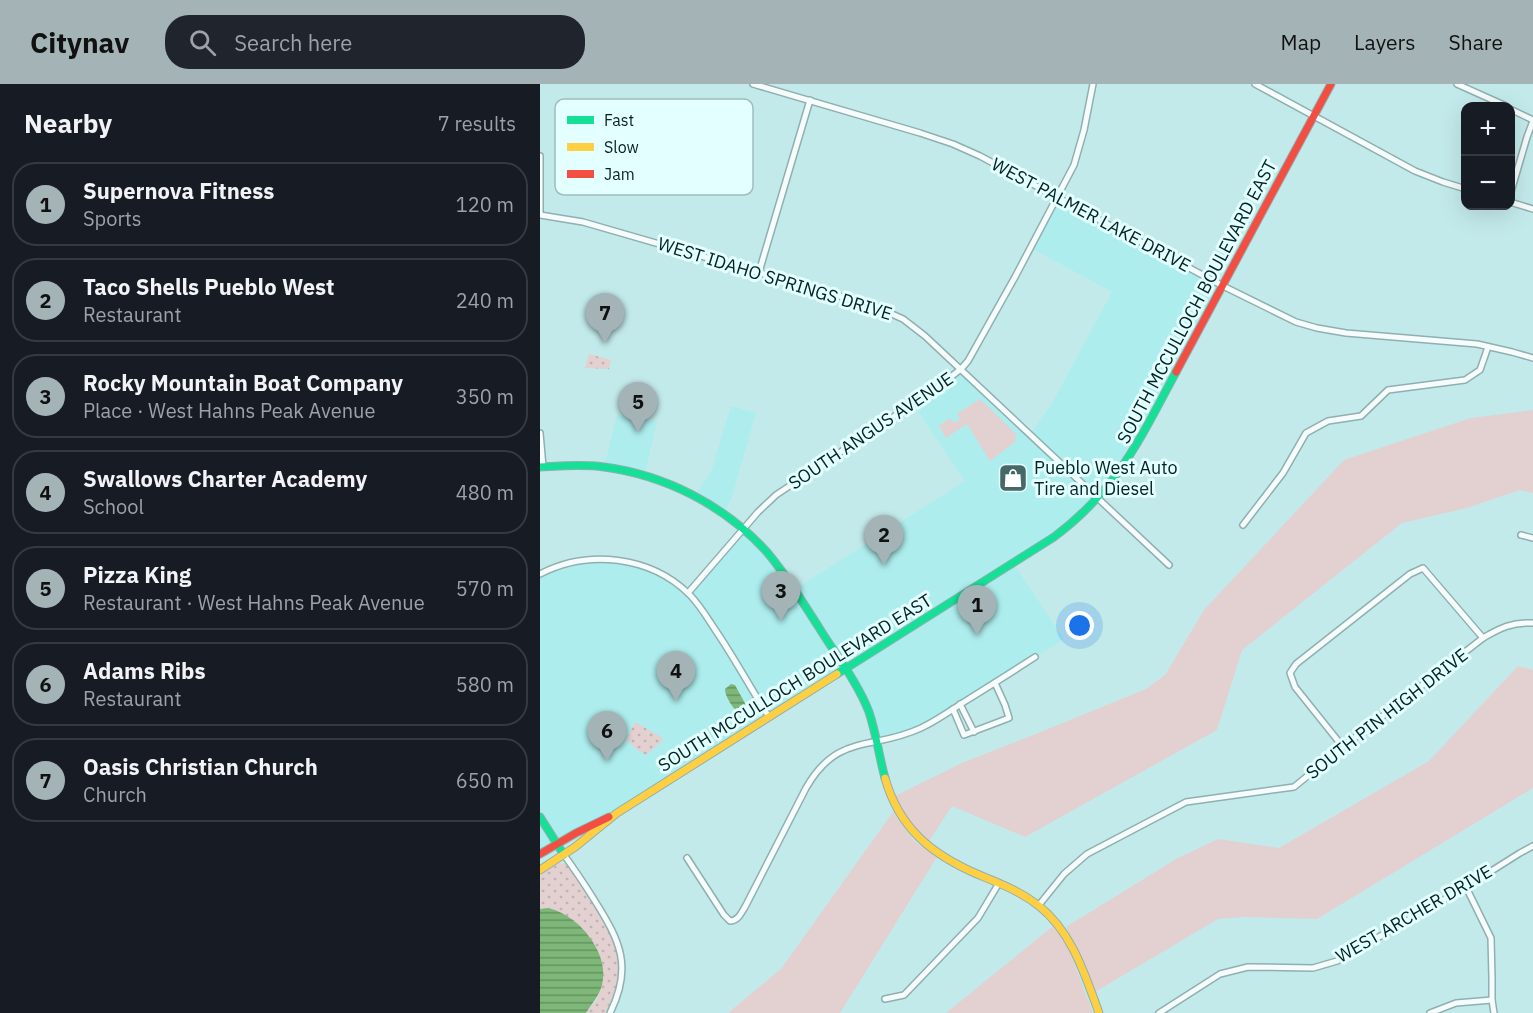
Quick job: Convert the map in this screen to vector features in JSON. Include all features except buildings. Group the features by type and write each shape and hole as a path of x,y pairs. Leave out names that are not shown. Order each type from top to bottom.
{"main road":[{"name":"SOUTH MCCULLOCH BOULEVARD EAST","path":"540,870 564,855 617,813 1054,537 1072,524 1098,499 1133,452 1331,84"},
{"path":"542,467 598,466 643,474 697,496 744,529 780,568 857,688 867,709 888,791 896,808 913,832 927,845 951,861 1026,896 1039,905 1068,939 1081,965 1099,1013"},
{"name":"SOUTH MCCULLOCH BOULEVARD EAST","path":"540,854 617,813"},
{"path":"540,817 564,855"}],"street":[{"name":"WEST PALMER LAKE DRIVE","path":"753,84 921,132 953,144 980,156 1278,315 1296,322 1346,333 1459,342 1533,358"},
{"name":"SOUTH ANGUS AVENUE","path":"688,593 781,491 962,369 976,349 1074,165 1093,84"},
{"path":"1255,84 1415,171 1461,187"},
{"path":"1457,84 1497,102"},
{"path":"759,272 810,100"},
{"path":"1515,111 1533,120 1515,178"},
{"path":"540,156 540,214"},
{"path":"1515,204 1533,209"},
{"name":"WEST IDAHO SPRINGS DRIVE","path":"540,214 583,222 893,313 925,336 962,369 1169,566"},
{"path":"1243,525 1283,473 1306,433 1328,421 1361,416 1388,390 1465,380 1480,370 1488,347"},
{"path":"540,433 542,467"},
{"path":"1521,535 1533,538"},
{"path":"540,573 577,561 600,558 638,564 668,578 688,593 703,611 769,717"},
{"path":"1343,747 1295,687 1290,673 1296,664 1410,574 1423,568 1483,638"},
{"name":"SOUTH PIN HIGH DRIVE","path":"1039,905 1064,874 1087,854 1186,802 1294,787 1483,638 1504,626 1533,623"},
{"path":"687,858 724,915 730,921 735,920 740,916 814,774 826,761 840,751 913,731 933,721 1035,657"},
{"path":"952,709 964,735 1009,718 995,683"},
{"path":"960,704 974,732"},
{"name":"WEST ARCHER DRIVE","path":"1159,1013 1220,974 1248,968 1313,968 1337,960 1533,846"},
{"path":"564,855 612,930 619,946 622,963 621,981 610,1013"},
{"path":"885,999 903,995 978,918 999,883"},
{"path":"1466,887 1491,938 1494,1013"},
{"path":"1430,1013 1456,1003 1492,1000"}],"shaded area":[{"path":"1058,198 1223,286 1140,440 1091,506 1013,563 1064,639 921,728 876,741 871,721 846,670 619,811 540,854 540,574 553,568 600,558 650,569 688,593 744,529 795,589 965,481 913,404 961,369 1030,434 1050,407 1112,292 1031,248"},
{"path":"589,354 611,360 609,369 585,368"},
{"path":"980,399 1016,434 1015,442 990,461 967,424 946,438 939,426 950,418 954,423 960,419 957,414"},
{"path":"731,406 756,413 732,497 726,509 697,492 711,472"},
{"path":"1533,410 1533,493 1520,490 1467,508 1402,523 1242,650 1217,730 1025,837 952,806 929,841 906,818 895,796 964,762 1146,689 1165,675 1204,610 1344,460 1471,418"},
{"path":"617,415 637,416 657,422 645,472 605,463"},
{"path":"1518,666 1533,670 1533,788 1317,919 1243,917 1218,919 1095,992 1066,927 1176,859 1218,839 1279,848 1429,761"},
{"path":"731,684 735,685 747,707 748,711 742,715 733,707 727,696 725,689"},
{"path":"635,722 663,738 646,755 626,739"},
{"path":"893,812 915,842 937,857 840,1013 728,1013 781,969"},
{"path":"560,863 567,864 594,903 616,947 619,978 606,1013 586,1013 597,999 602,965 594,943 547,908 540,909 540,875"},
{"path":"540,909 558,911 580,926 589,936 601,960 602,985 586,1013 540,1013"},
{"path":"1053,926 1070,952 1093,1013 946,1013"}],"traffic: fast":[{"path":"837,674 1054,537 1076,519 1095,501 1125,462 1176,372"},
{"path":"540,467 596,466 649,477 671,485 712,506 749,535 766,551 787,578 858,689 869,712 885,778"},
{"path":"540,817 564,855"}],"traffic: slow":[{"path":"540,870 575,847 617,813 837,674"},
{"path":"885,778 891,796 908,825 931,848 960,866 1024,896 1050,917 1069,941 1099,1013"}],"traffic: jam":[{"path":"1176,372 1331,84"},
{"path":"540,854 609,817"}],"place":[{"name":"Oasis Christian Church","path":"605,343"},
{"name":"Pizza King","path":"638,432"},
{"name":"Pueblo West Auto Tire and Diesel","path":"1013,478"},
{"name":"Taco Shells Pueblo West","path":"884,565"},
{"name":"Rocky Mountain Boat Company","path":"781,621"},
{"name":"Supernova Fitness","path":"977,635"},
{"name":"Swallows Charter Academy","path":"676,701"},
{"name":"Adams Ribs","path":"607,761"}]}
